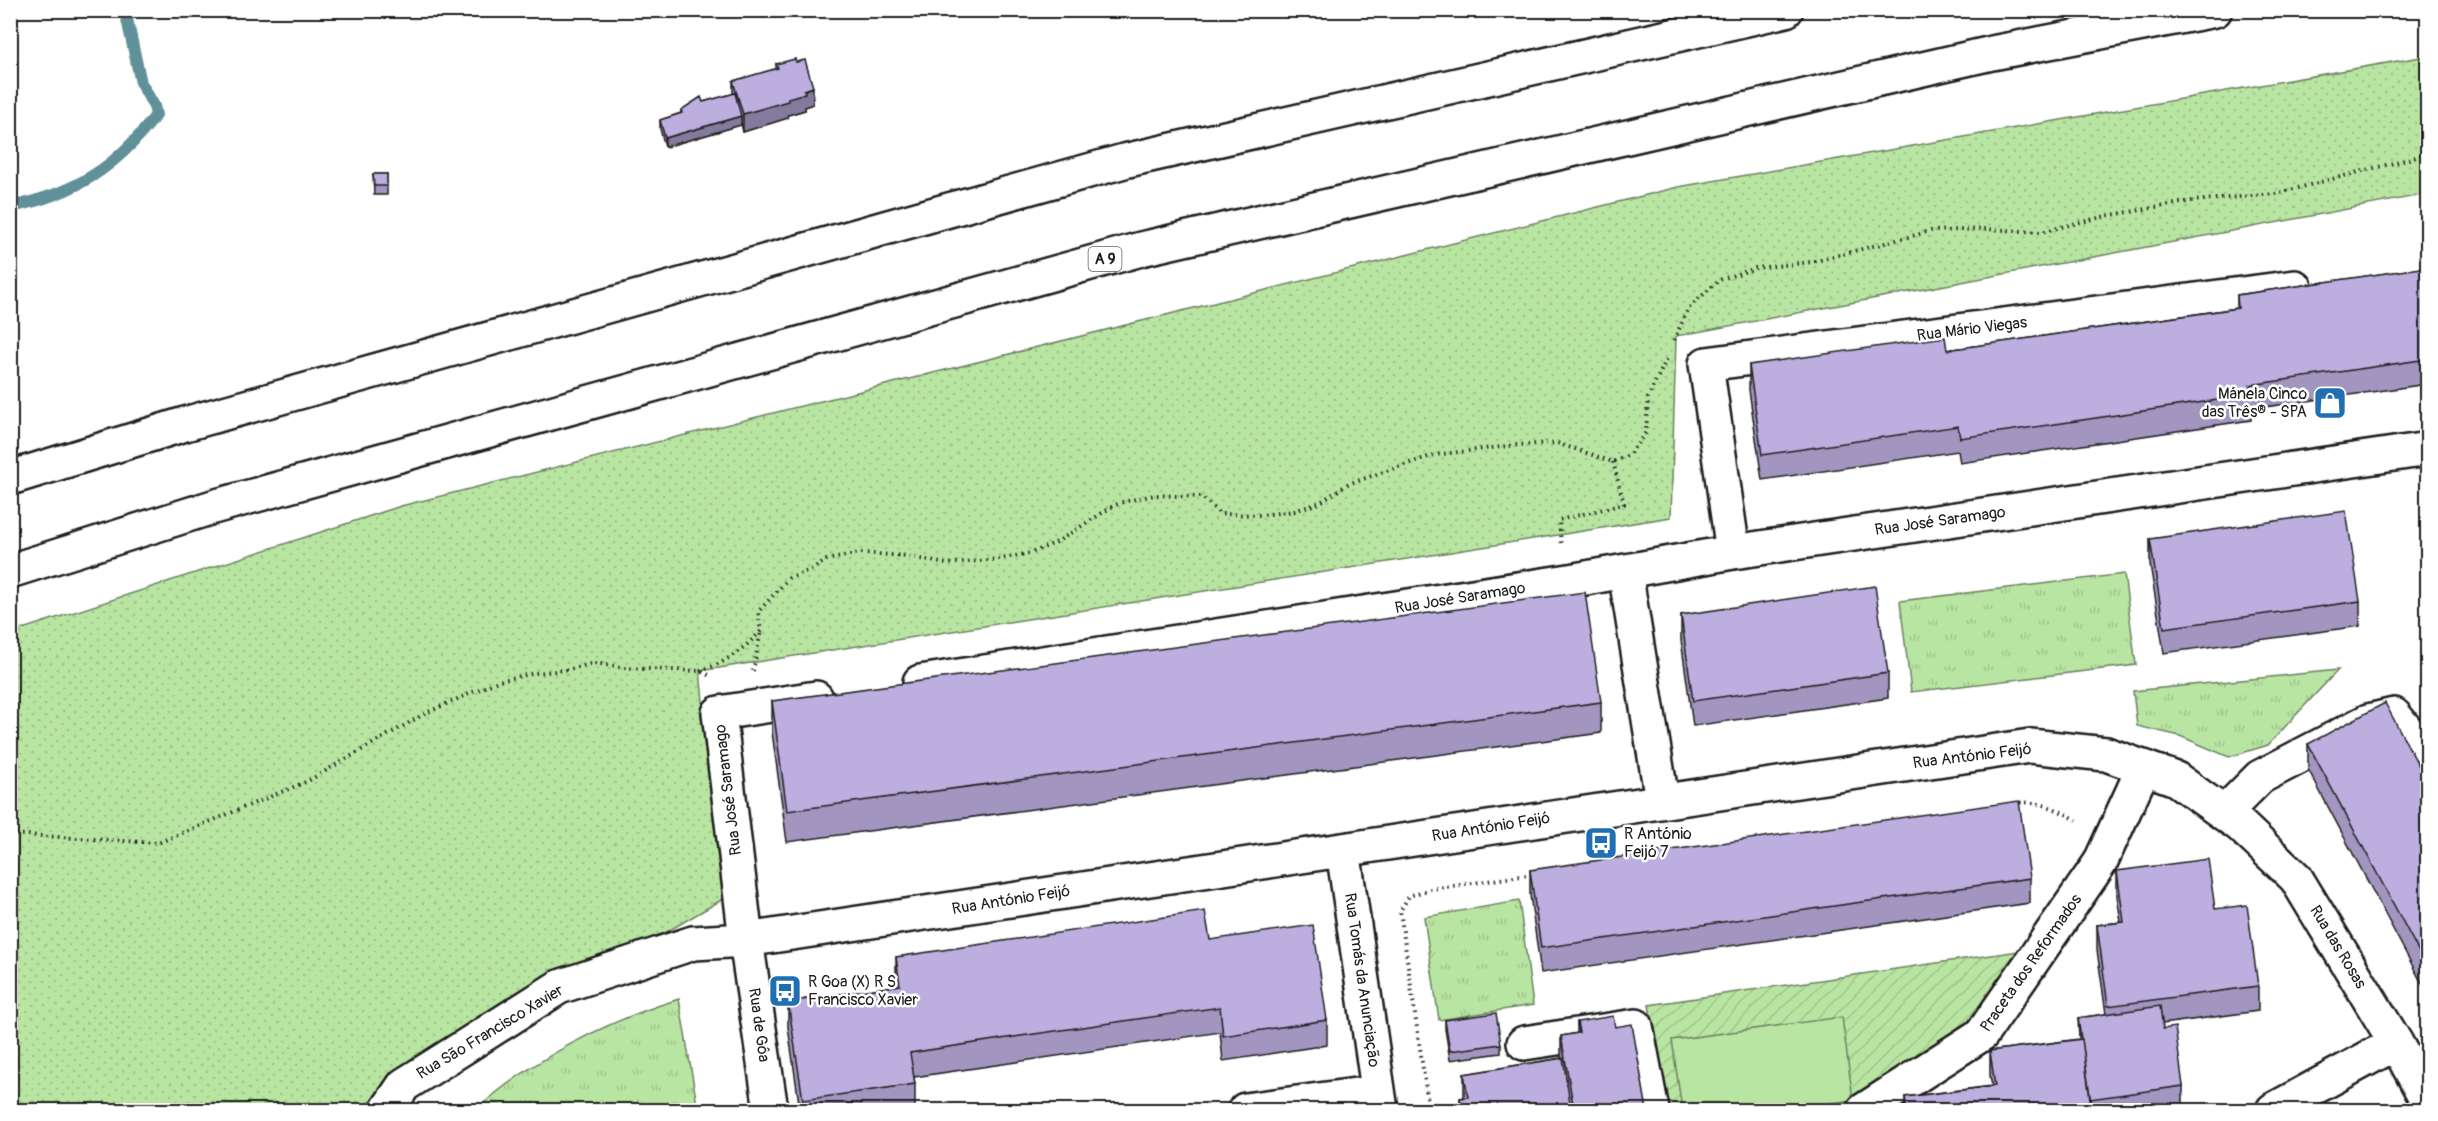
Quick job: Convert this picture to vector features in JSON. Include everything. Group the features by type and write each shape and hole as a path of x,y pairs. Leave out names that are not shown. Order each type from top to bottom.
{"main road":[{"path":"10,478 185,424 1124,161 1786,10"},
{"name":"A 9","path":"10,571 213,507 1141,249 1992,53 2215,10"},
{"name":"Rua Mário Viegas","path":"1733,552 1706,364 2321,284"},
{"name":"Rua José Saramago","path":"885,687 1733,552 2427,449"},
{"path":"1625,571 1662,800"},
{"name":"Rua José Saramago","path":"746,940 719,713 850,693"},
{"path":"2224,813 2260,777 2368,722 2394,715 2427,757"},
{"name":"Rua António Feijó","path":"746,940 2030,746 2106,754 2144,767 2176,779 2224,813"},
{"name":"Praceta dos Reformados","path":"1864,1110 1982,1034 2100,862 2144,767"},
{"name":"Rua das Rosas","path":"2224,813 2240,825 2296,878 2396,1042 2427,1102"},
{"name":"Rua Tomás da Anunciação","path":"1343,850 1380,1101"},
{"name":"Rua São Francisco Xavier","path":"387,1110 404,1085 559,987 693,943 746,940"},
{"name":"Rua de Gôa","path":"746,940 771,1110"},
{"path":"1524,1044 1636,1026 1652,1110"},
{"path":"2273,1110 2396,1042"},
{"path":"1245,1110 1380,1101"}],"path":[{"path":"10,834 158,843 308,781 426,713 498,681 535,673 567,670 594,663 625,668 700,671 720,664 747,646 760,631 758,612 789,578 813,569 827,560 848,555 859,553 907,556 946,564 1031,554 1056,543 1123,502 1154,495 1202,497 1220,514 1261,516 1294,512 1319,503 1348,484 1434,455 1517,445 1557,443 1613,462 1629,455 1646,432 1648,398 1688,309 1719,280 1756,268 1812,262 1931,231 1987,229 2041,232 2106,216 2192,201 2275,194 2427,153"},
{"path":"1561,544 1559,520 1624,504 1613,462"},
{"path":"700,671 731,685 744,709"},
{"path":"2009,804 2032,801 2052,806 2110,838"},
{"path":"1429,1110 1400,911 1409,896 1431,889 1545,873"}],"green space":[{"path":"2427,56 2427,194 1676,336 1671,517 700,671 723,899 361,1110 11,1110 10,633 401,506 1678,187"},
{"path":"2124,574 2136,665 1911,692 1900,601"},
{"path":"2338,670 2268,745 2229,757 2180,736 2137,726 2133,691"},
{"path":"1519,901 1533,1005 1439,1020 1424,917"},
{"path":"2019,951 1968,1026 1837,1110 1668,1110 1649,1005"},
{"path":"679,999 698,1110 476,1110 521,1074 571,1044 625,1018"},
{"path":"1842,1017 1853,1100 1778,1110 1682,1110 1672,1040"}],"building":[{"path":"795,59 796,62 805,60 813,87 804,90 805,93 788,98 788,101 743,114 733,81 778,68 776,64"},
{"path":"735,93 741,116 665,138 660,120 682,113 681,110 701,97 703,102"},
{"path":"373,174 387,174 387,186 374,186"},
{"path":"2427,267 2427,359 2250,385 2251,395 1960,438 1958,426 1762,455 1749,365 1945,337 1947,350 2238,308 2237,295"},
{"path":"2346,511 2360,601 2164,628 2150,539"},
{"path":"1875,586 1888,673 1693,701 1681,615"},
{"path":"1585,592 1601,702 787,811 772,701"},
{"path":"2385,703 2427,781 2427,967 2308,744"},
{"path":"2019,801 2030,878 1541,948 1530,870"},
{"path":"2208,859 2215,909 2247,905 2258,986 2108,1006 2097,925 2124,922 2117,871"},
{"path":"1205,911 1210,940 1313,925 1327,1020 1223,1036 1220,1007 1014,1037 910,1053 915,1084 803,1100 788,1002 900,985 896,957"},
{"path":"2160,1006 2163,1029 2175,1027 2183,1086 2090,1099 2078,1018"},
{"path":"1496,1013 1501,1044 1450,1051 1445,1020"},
{"path":"1613,1016 1615,1027 1632,1024 1647,1110 1574,1110 1561,1036 1579,1033 1577,1022"},
{"path":"2082,1039 2092,1110 1907,1110 1905,1097 1995,1086 1990,1051"},
{"path":"1563,1058 1571,1110 1462,1110 1460,1098 1468,1097 1464,1074"},
{"path":"1336,1106 1337,1110 1305,1110"}],"waterway":[{"path":"10,207 55,194 93,176 126,149 156,115 154,106 141,83 125,10"}],"place":[{"name":"Mánela Cinco das Três® - SPA","path":"2330,403"},
{"name":"R António Feijó 7","path":"1601,843"},
{"name":"R Goa (X) R S Francisco Xavier","path":"785,991"}]}
